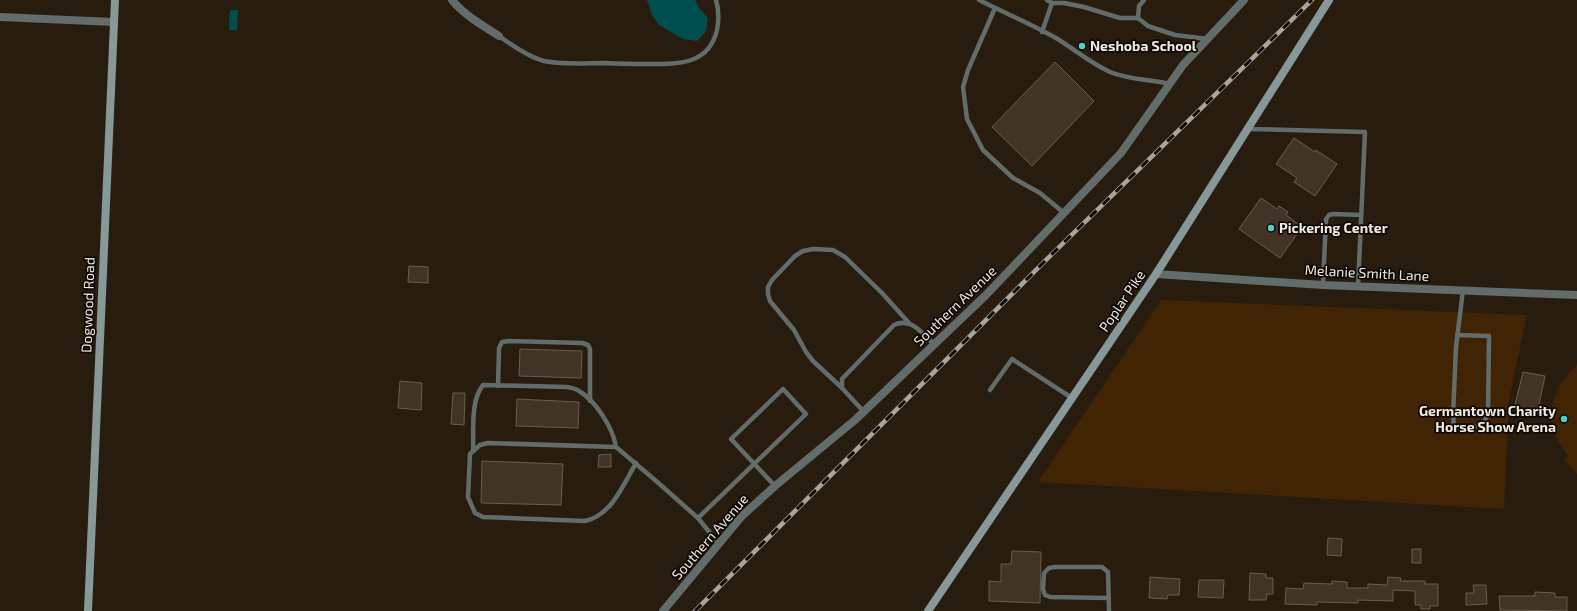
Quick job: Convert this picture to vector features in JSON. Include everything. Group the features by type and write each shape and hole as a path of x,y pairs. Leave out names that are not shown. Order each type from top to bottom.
{"main road":[{"name":"Dogwood Road","path":"88,611 115,0"},
{"name":"Poplar Pike","path":"928,611 1156,274 1329,0"}],"street":[{"path":"452,0 471,18 499,36"},
{"name":"Southern Avenue","path":"663,611 742,516 775,486 864,412 986,295 1064,213 1121,153 1183,65 1244,0"},
{"path":"0,17 114,22"},
{"name":"Melanie Smith Lane","path":"1156,274 1358,287 1577,295"}],"lane":[{"path":"499,36 514,46 545,61 626,64 684,62 694,59 705,52 712,45 718,25 718,6 716,0"},
{"path":"979,0 1056,38 1086,59 1111,72 1133,78 1154,80 1170,84"},
{"path":"1047,0 1052,3 1064,3 1084,7 1120,18 1138,18 1148,26 1175,35 1208,39"},
{"path":"1138,18 1139,6 1144,0"},
{"path":"1042,32 1052,3"},
{"path":"995,8 968,70 963,87 967,119 983,150 1013,178 1040,193 1064,213"},
{"path":"1248,129 1365,132 1358,287"},
{"path":"1323,285 1326,219 1328,215 1361,215"},
{"path":"864,412 842,388 813,361 794,330 770,301 768,287 772,280 795,256 813,248 833,250 846,258 909,322 935,344"},
{"path":"1457,335 1489,336 1488,414 1484,422 1479,426 1459,428 1454,426 1454,383 1457,335 1463,290"},
{"path":"842,388 842,380 847,373 894,325 900,322 909,322"},
{"path":"498,386 499,348 502,342 582,343 588,345 590,349 590,401"},
{"path":"990,390 1012,359 1072,398"},
{"path":"473,450 475,399 478,391 483,386 567,387 577,390 590,401 611,429 616,447 698,518 719,544"},
{"path":"698,518 755,465 806,414 783,389 731,439 755,465 775,486"},
{"path":"616,447 488,443 480,445 470,454 468,497 475,513 483,517 585,521 594,519 612,503 636,463"},
{"path":"1108,611 1109,598 1108,572 1102,567 1054,567 1049,568 1044,573 1043,589 1045,595 1050,597 1109,598"}],"shaded area":[{"path":"1161,300 1527,315 1509,400 1504,509 1038,482"},
{"name":"Germantown Charity Horse Show Arena","path":"1577,365 1577,474 1564,460 1568,456 1560,444 1555,432 1552,421 1552,409 1554,398 1559,387"}],"water":[{"path":"647,0 695,0 699,8 708,18 706,31 697,41 683,39 659,25 652,15"},
{"path":"230,10 238,10 237,30 229,30"}],"building":[{"path":"1055,62 1094,101 1032,166 992,127"},
{"path":"1294,138 1337,164 1315,196 1294,182 1297,178 1276,164"},
{"name":"Pickering Center","path":"1261,198 1277,209 1279,206 1288,212 1286,215 1302,227 1280,258 1239,229"},
{"path":"409,266 428,267 428,283 408,282"},
{"path":"520,349 582,351 581,378 519,376"},
{"path":"1523,372 1545,376 1537,414 1514,409"},
{"path":"400,381 422,383 421,410 398,408"},
{"path":"453,393 465,393 464,425 451,424"},
{"path":"517,399 579,402 578,428 516,426"},
{"path":"611,454 611,467 598,467 599,455"},
{"path":"482,461 563,464 561,505 481,503"},
{"path":"1328,538 1342,539 1341,556 1327,555"},
{"path":"1412,549 1421,549 1421,563 1412,563"},
{"path":"1012,551 1041,552 1040,603 989,601 989,581 1001,582 1001,564 1011,564"},
{"path":"1250,573 1266,574 1266,578 1273,578 1273,594 1267,594 1266,600 1249,600"},
{"path":"1150,577 1180,579 1179,595 1168,595 1167,599 1149,598"},
{"path":"1388,577 1401,578 1400,581 1425,581 1425,584 1438,584 1438,606 1430,606 1430,609 1421,609 1421,605 1415,605 1415,591 1393,590 1393,601 1358,600 1358,603 1317,602 1317,605 1285,604 1286,588 1303,589 1304,583 1332,584 1332,581 1347,582 1347,588 1368,588 1368,584 1387,585"},
{"path":"1199,580 1224,580 1223,598 1198,597"},
{"path":"1473,585 1486,585 1487,604 1466,605 1466,593 1474,593"},
{"path":"1535,592 1555,593 1555,597 1567,597 1567,611 1500,610 1499,596 1535,596"}],"railway":[{"path":"695,611 1049,257 1312,0"}],"place":[{"name":"Neshoba School","path":"1082,46"},
{"name":"Pickering Center","path":"1271,228"},
{"name":"Germantown Charity Horse Show Arena","path":"1564,419"}]}
